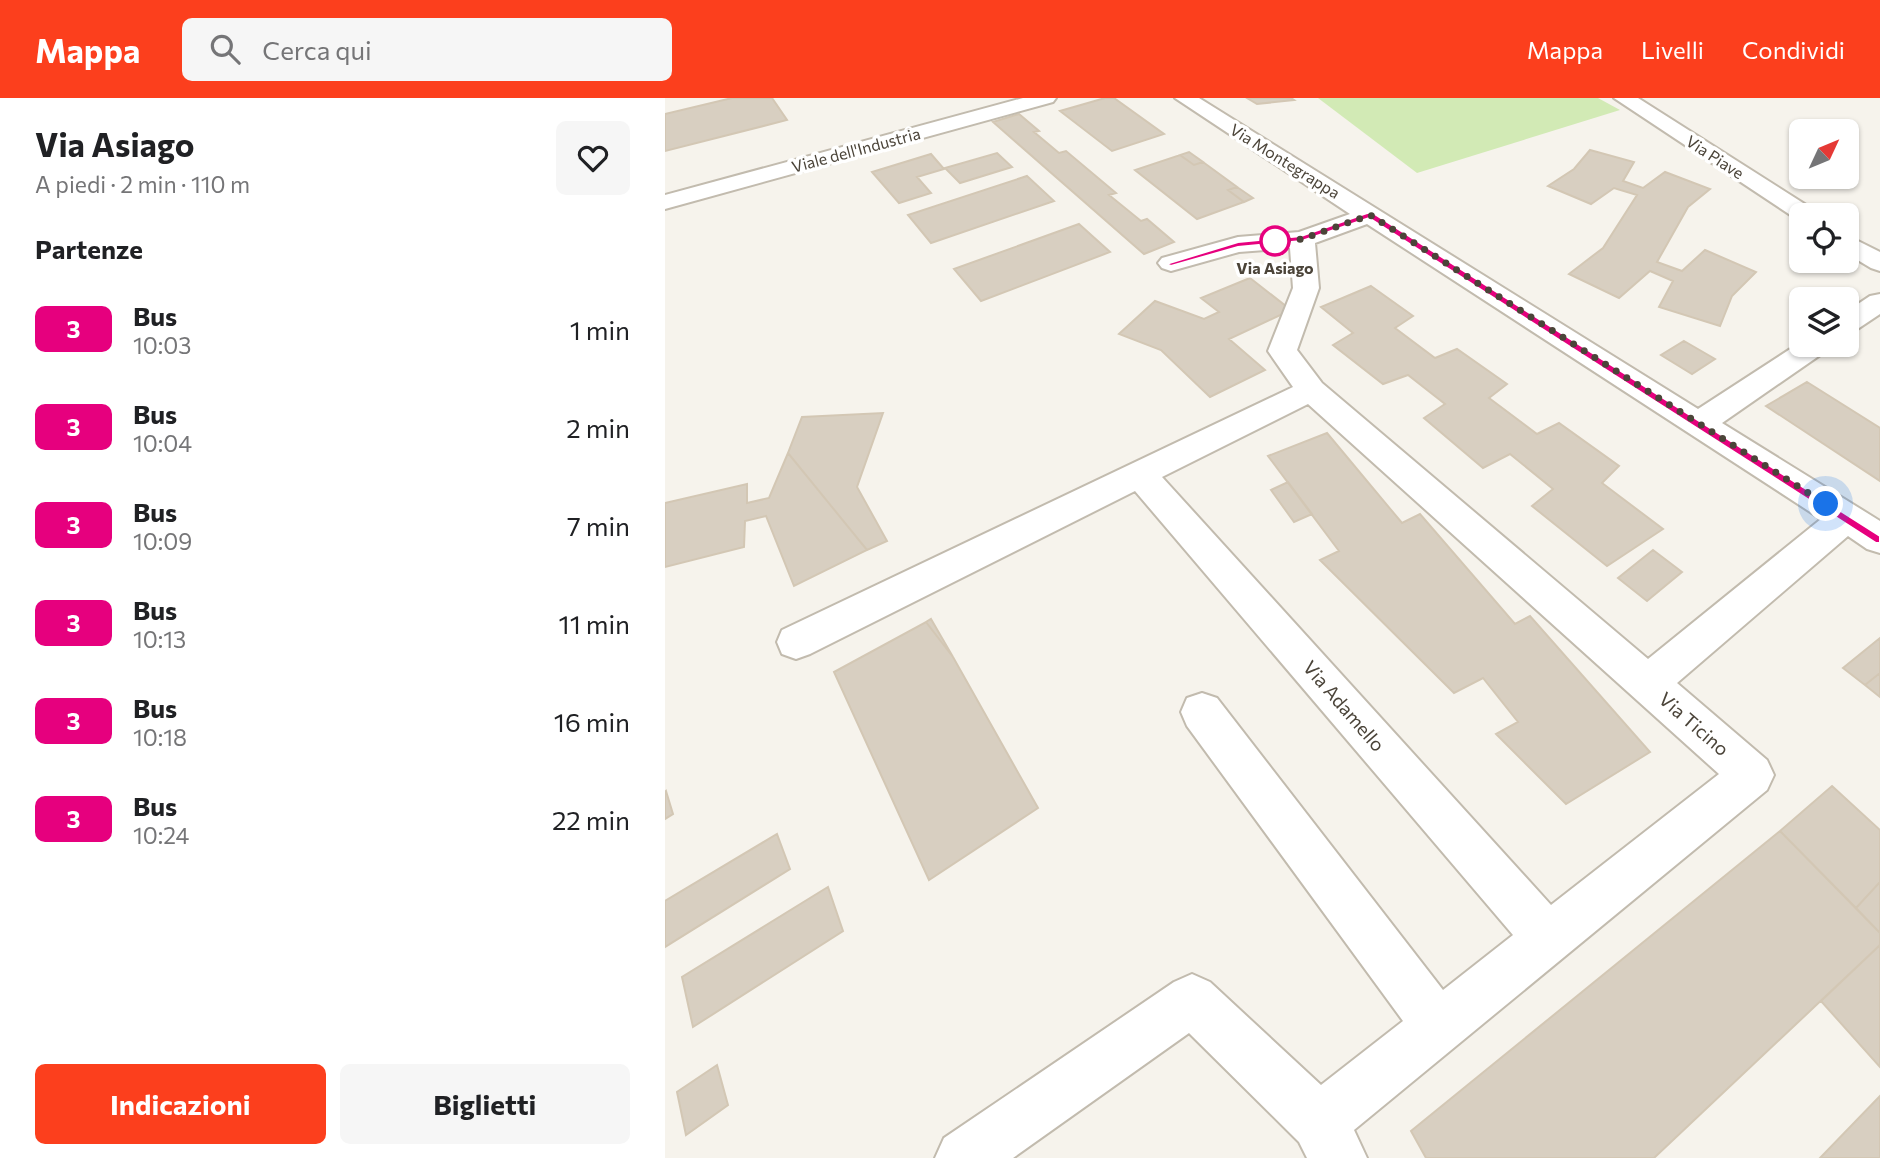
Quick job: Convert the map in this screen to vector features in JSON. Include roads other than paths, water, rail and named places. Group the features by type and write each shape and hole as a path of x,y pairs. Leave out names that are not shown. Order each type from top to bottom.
{"street":[{"name":"Viale dell'Industria","path":"665,202 1046,98"},
{"name":"Via Montegrappa","path":"1185,98 1880,539"},
{"name":"Via Piave","path":"1624,98 1789,205"},
{"path":"1171,264 1238,245 1302,239 1370,215"},
{"name":"Via Ticino","path":"1302,239 1305,288 1282,351 1311,390 1752,775 1438,1026 1329,1140"},
{"path":"1859,250 1880,263"},
{"path":"1859,316 1880,302"},
{"path":"1699,424 1798,357"},
{"path":"796,642 1311,390"},
{"name":"Via Adamello","path":"1140,474 1548,938"},
{"path":"1647,684 1847,517"},
{"path":"1202,712 1438,1026"},
{"path":"964,1158 1192,1000 1329,1140"}],"place":[{"name":"Via Asiago","path":"1275,241"}]}
